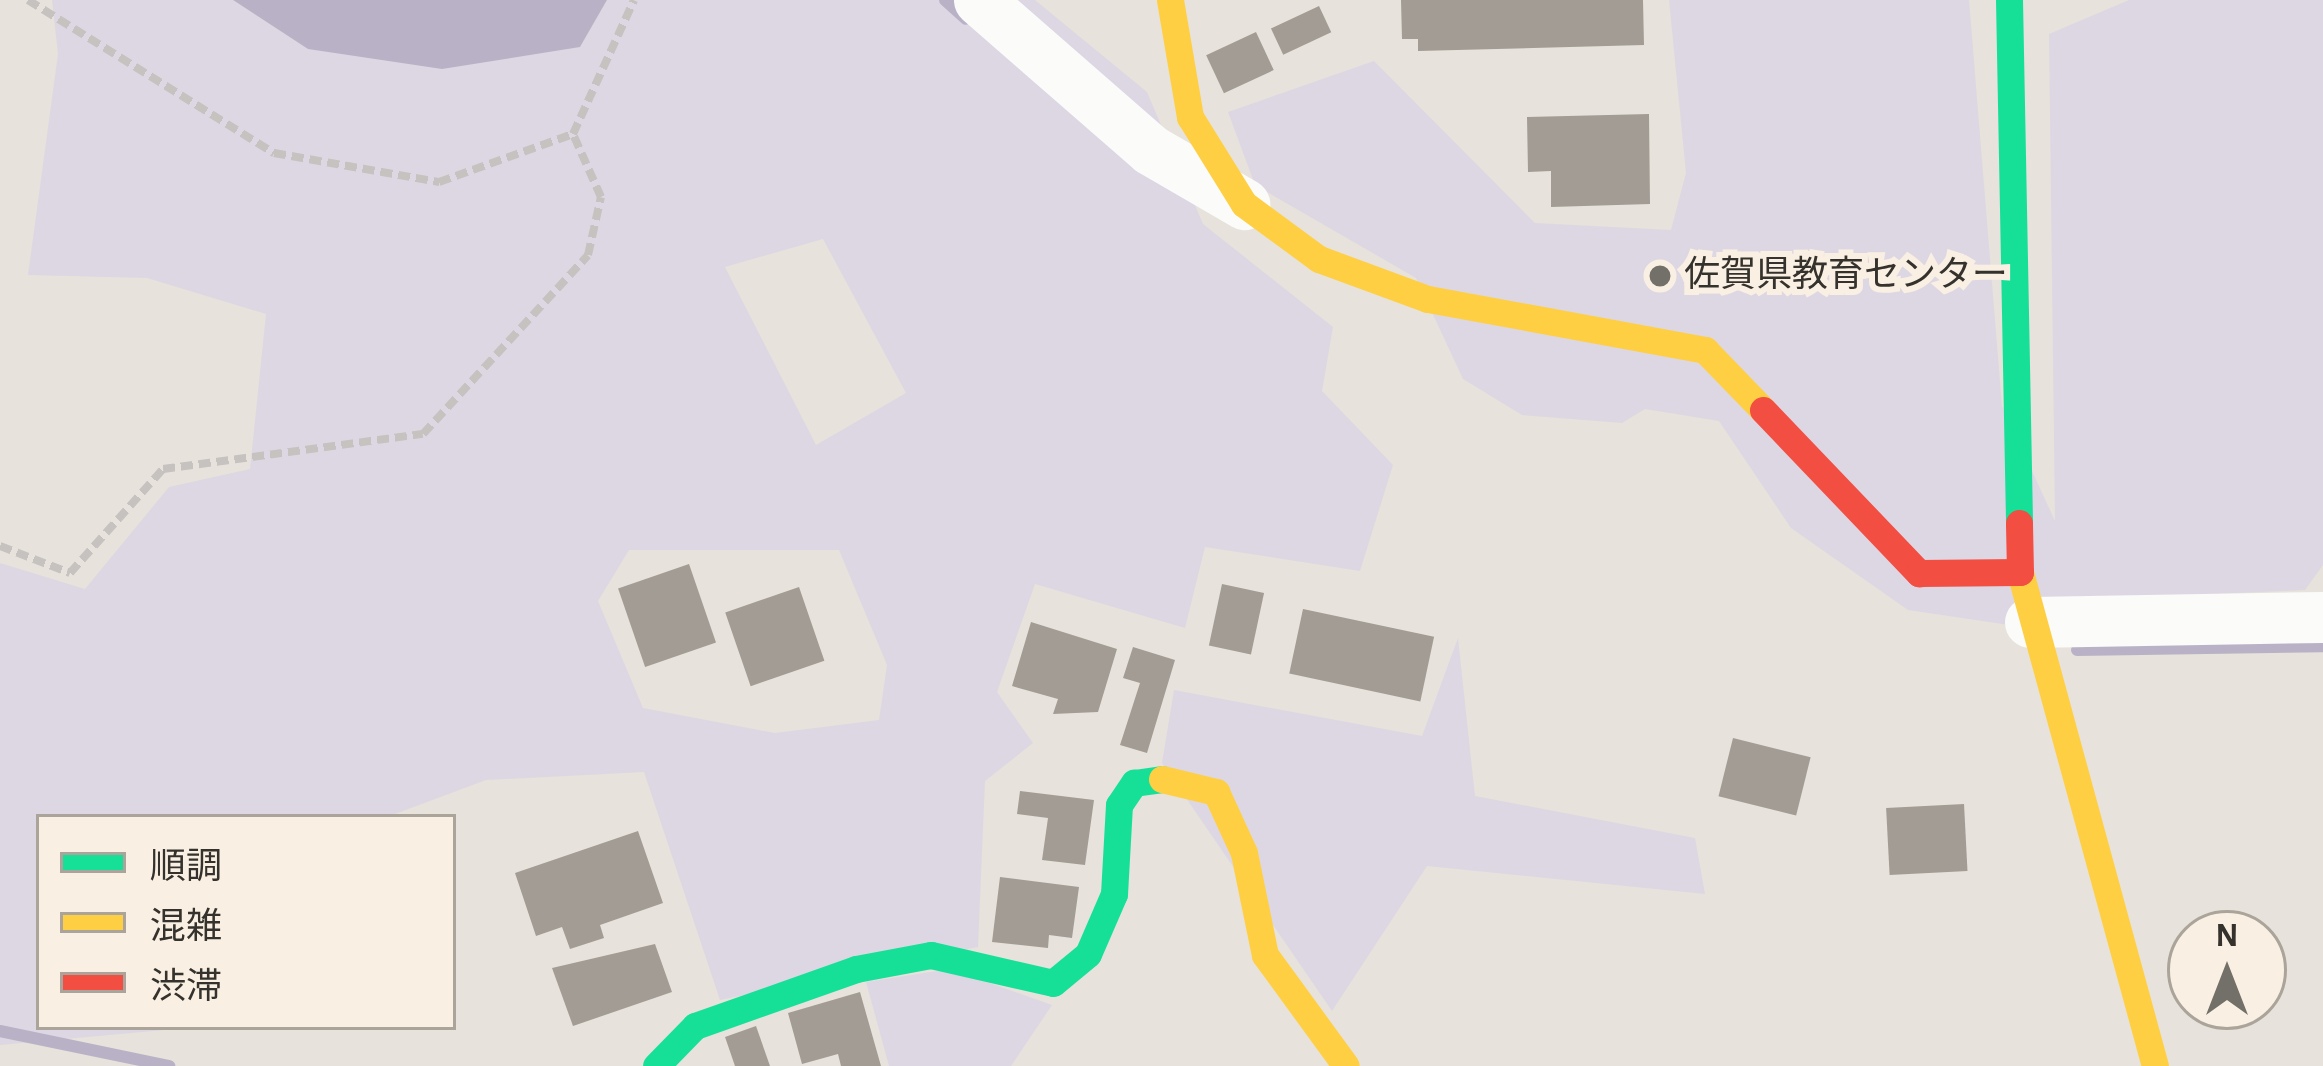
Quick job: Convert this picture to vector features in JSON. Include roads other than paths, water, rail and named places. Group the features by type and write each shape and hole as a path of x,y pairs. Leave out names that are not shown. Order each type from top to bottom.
{"street":[{"path":"979,0 1150,150 1244,204 1319,260 1428,299 1705,350 1918,573 2020,572"},
{"path":"1170,0 1190,117 1244,204"},
{"path":"2009,0 2020,572 2155,1066"},
{"path":"2030,622 2323,616"},
{"path":"656,1066 694,1026 856,969 932,955 1053,983 1088,954 1114,894 1119,805 1134,783 1175,777 1216,792 1244,854 1265,955 1346,1066"}],"waterway":[{"path":"945,0 966,19"},
{"path":"2077,650 2323,646"},
{"path":"0,1031 169,1066"}],"place":[{"name":"佐賀県教育センター","path":"1660,276"}]}
